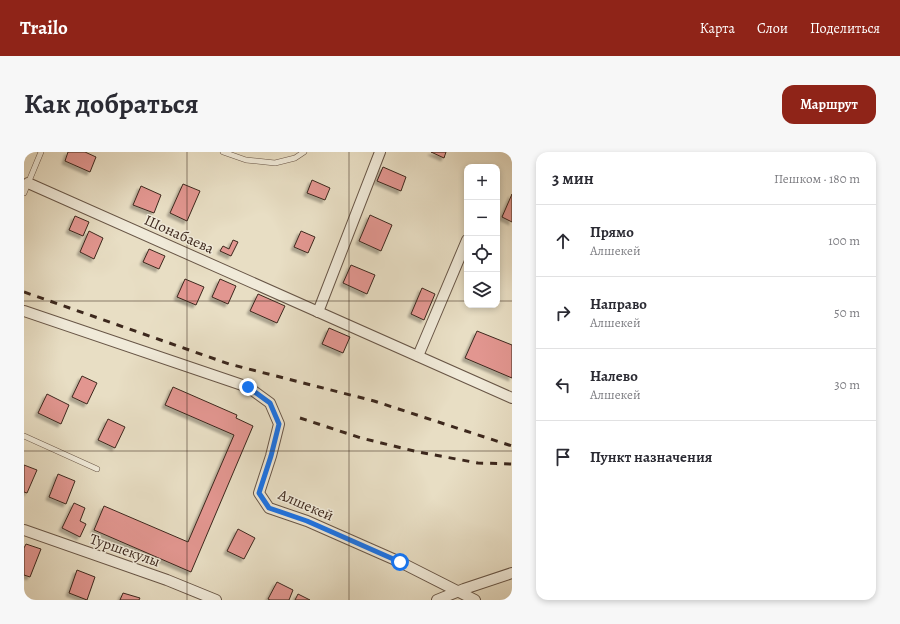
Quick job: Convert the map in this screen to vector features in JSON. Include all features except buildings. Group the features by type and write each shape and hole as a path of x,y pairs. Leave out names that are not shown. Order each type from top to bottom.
{"street":[{"path":"318,312 380,152"},
{"name":"Шонабаева","path":"28,183 512,398"},
{"path":"418,356 464,247"},
{"name":"Алшекей","path":"24,311 248,387 270,403 279,424 271,456 259,493 269,508 314,524 400,562 475,600"},
{"name":"Туршекулы","path":"24,530 167,580 216,600"},
{"path":"437,600 512,573"}],"lane":[{"path":"24,193 41,152"},
{"path":"223,152 246,160 275,163 295,158 304,152"},
{"path":"24,436 97,469"}],"railway":[{"path":"24,292 229,364 374,401 512,446"},
{"path":"300,418 361,438 418,452 478,463 512,464"}],"route":[{"path":"248,387 270,403 279,424 271,456 259,493 269,508 307,521 400,562"}]}
